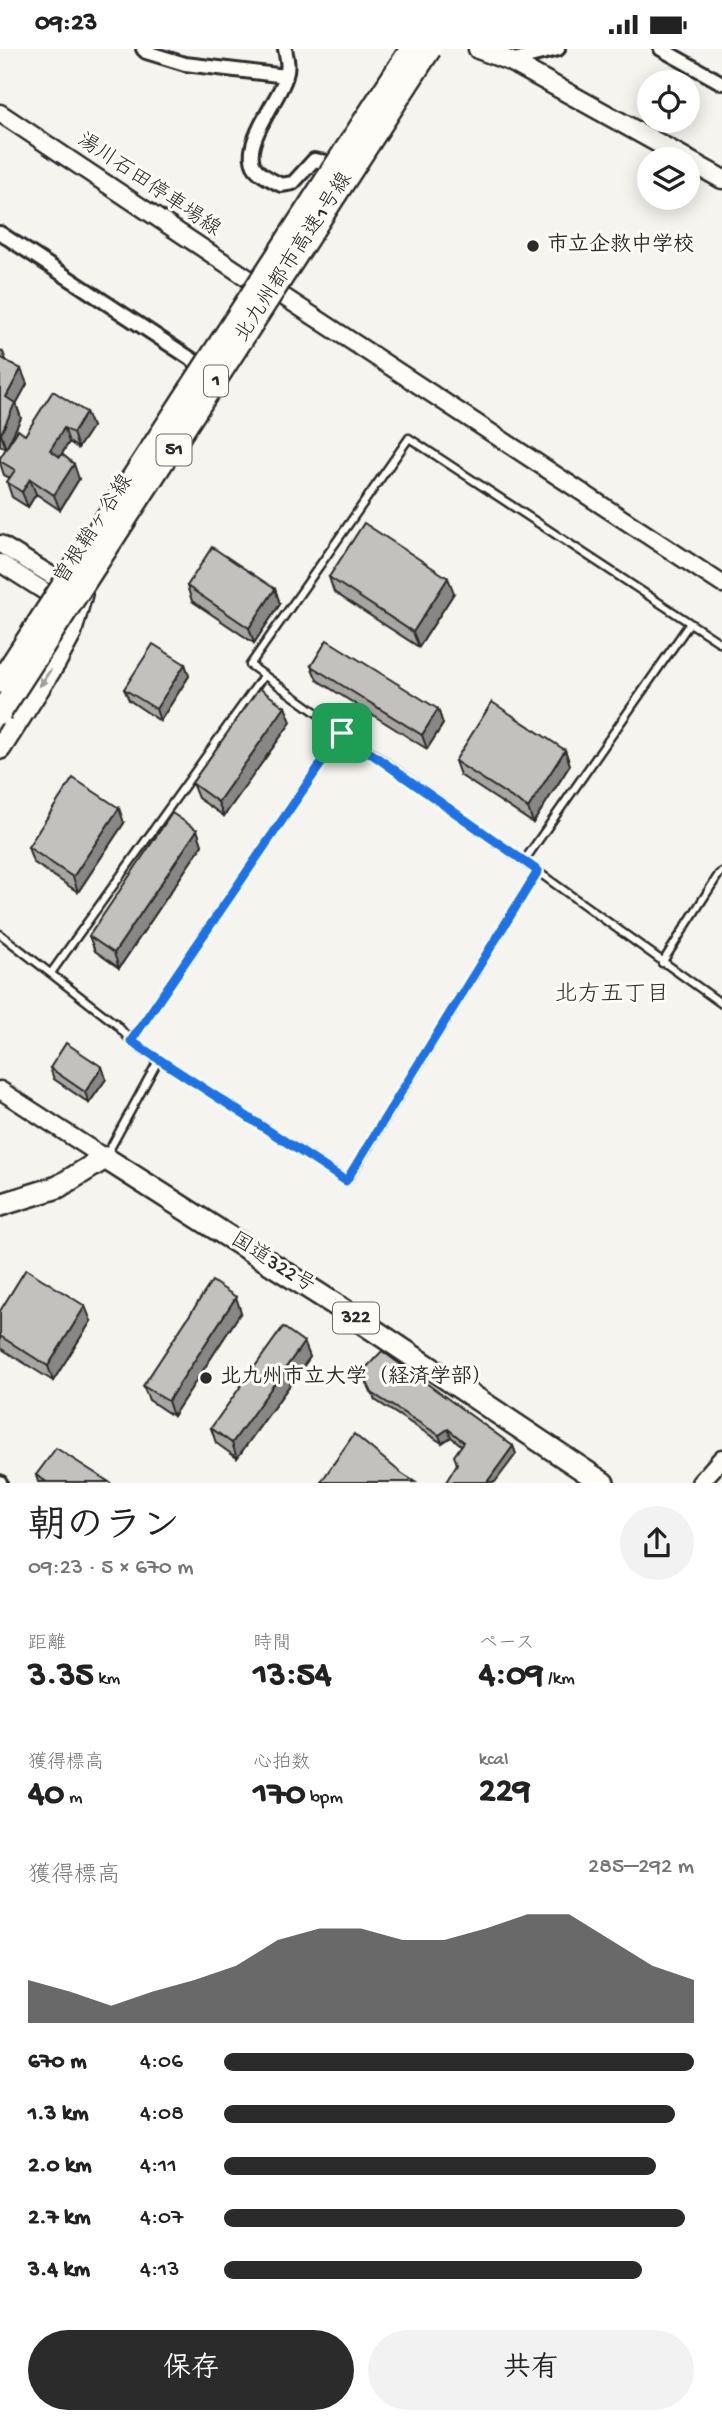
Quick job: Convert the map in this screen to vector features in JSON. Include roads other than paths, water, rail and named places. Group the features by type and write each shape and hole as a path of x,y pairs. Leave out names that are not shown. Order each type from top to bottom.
{"highway":[{"name":"北九州都市高速1号線","path":"1,673 408,49"},
{"name":"北九州都市高速1号線","path":"0,715 432,49"},
{"path":"0,748 70,634 76,601"},
{"path":"0,1205 58,1187 105,1158"},
{"name":"国道322号","path":"105,1158 339,1307 603,1482"}],"main road":[{"name":"曽根鞘ヶ谷線","path":"1,673 54,587 202,366 331,163 408,49"},
{"name":"曽根鞘ヶ谷線","path":"0,715 432,49"},
{"path":"478,49 510,61 664,147"},
{"path":"700,167 722,179"}],"street":[{"path":"143,49 185,64 286,76"},
{"path":"285,49 288,61 286,76 256,138 251,155 255,167 281,185 293,183 314,160 331,163"},
{"path":"510,61 558,49"},
{"path":"661,49 722,83"},
{"name":"湯川石田停車場線","path":"0,113 255,283 275,291 722,584"},
{"path":"0,233 202,366"},
{"path":"0,544 76,601"},
{"path":"0,563 54,587"},
{"path":"0,1090 105,1158"},
{"path":"701,1482 722,1458"}],"lane":[{"path":"722,644 409,438 250,665 722,1004"},
{"path":"524,861 690,623"},
{"path":"51,972 264,675"},
{"path":"131,1041 342,733"},
{"path":"0,934 117,1025 131,1041 346,1181 538,871"},
{"path":"662,963 722,872"},
{"path":"105,1158 159,1059"}],"place":[{"name":"市立企救中学校","path":"533,246"},
{"name":"北九州市立大学（経済学部）","path":"206,1378"}],"district":[{"name":"北方五丁目","path":"612,995"}]}
